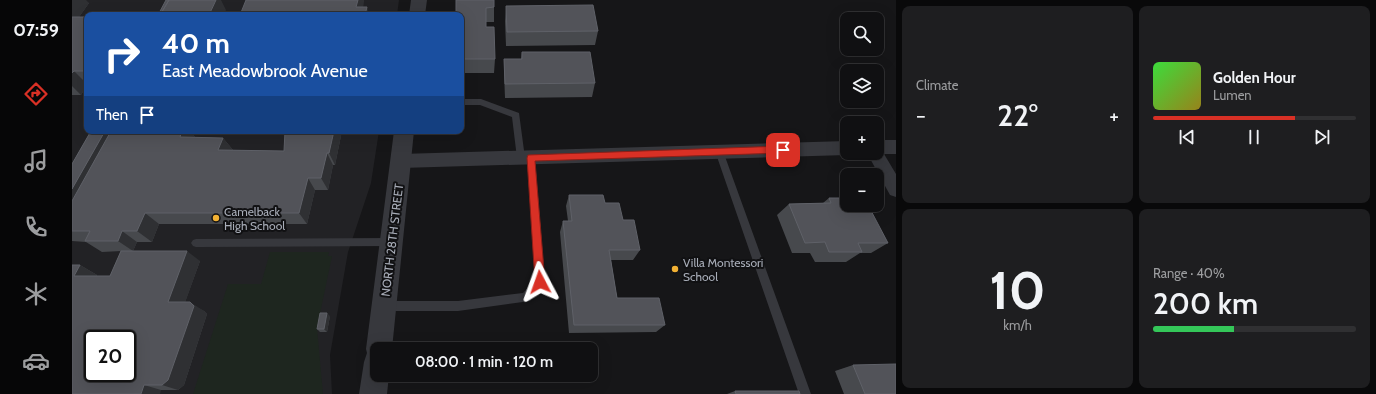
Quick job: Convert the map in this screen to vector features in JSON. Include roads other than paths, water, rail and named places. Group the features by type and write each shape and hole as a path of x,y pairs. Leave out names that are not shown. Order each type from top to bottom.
{"street":[{"path":"417,12 419,0"},
{"name":"NORTH 28TH STREET","path":"380,342 404,134"},
{"path":"884,147 896,147"},
{"path":"401,161 840,148"},
{"path":"879,160 896,190"},
{"path":"373,394 374,382"}],"lane":[{"path":"384,306 458,306 526,298 540,282 526,158 516,115 481,102 464,102"},
{"path":"719,151 754,254 805,394"},
{"path":"196,243 391,242"}],"place":[{"name":"Camelback High School","path":"216,218"},
{"name":"Villa Montessori School","path":"675,269"}]}
